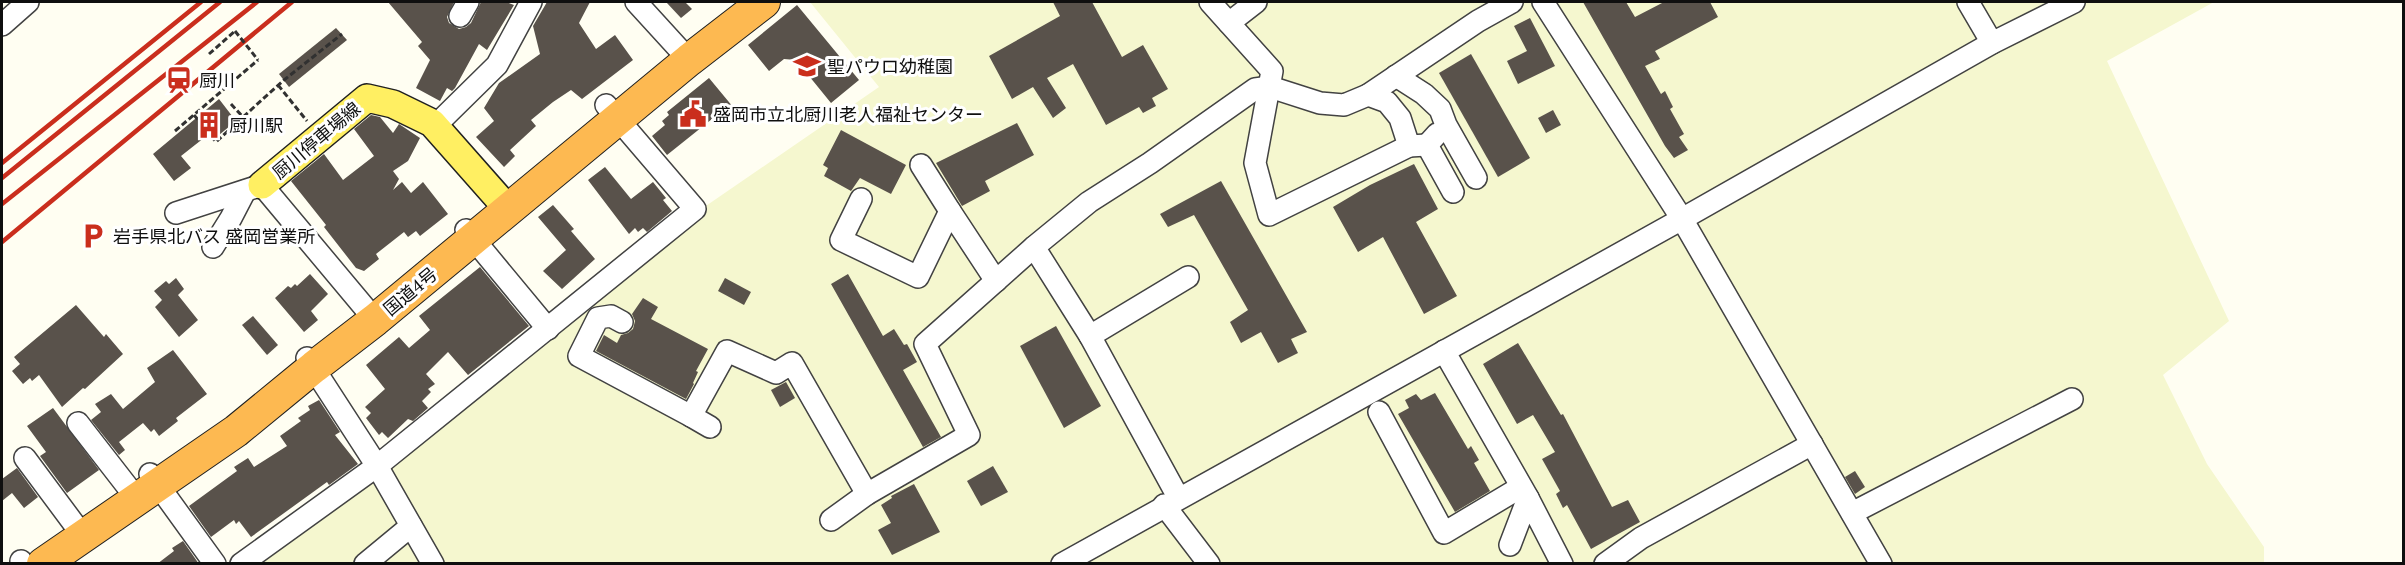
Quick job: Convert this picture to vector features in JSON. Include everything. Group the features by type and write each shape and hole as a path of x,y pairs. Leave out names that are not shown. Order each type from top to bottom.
{"highway":[{"name":"国道4号","path":"684,54 735,2"},
{"name":"国道4号","path":"26,563 79,531 143,487 221,424 310,361 684,54 764,2"}],"main road":[{"name":"厨川停車場線","path":"254,188 367,98 393,104 432,123 503,204"}],"street":[{"path":"2,25 28,2"},
{"path":"435,126 497,65 531,2"},
{"path":"636,2 684,54"},
{"path":"1210,2 1272,71 1255,162 1269,215 1418,146 1446,125"},
{"path":"1229,23 1257,2"},
{"path":"831,520 867,494 969,435 925,344 1034,247 1089,202 1150,163 1255,89 1270,87 1320,104 1344,105 1368,95 1478,21 1512,2"},
{"path":"1543,2 1682,219 1881,564"},
{"path":"1968,2 1992,43"},
{"path":"1062,564 1171,501 1682,219 1992,43 2074,2"},
{"path":"1396,76 1424,94 1440,109 1446,125 1476,178"},
{"path":"1368,95 1387,102 1453,192"},
{"path":"241,564 377,466 695,210 612,112"},
{"path":"921,165 996,281"},
{"path":"176,213 254,188"},
{"path":"213,247 254,188"},
{"path":"254,188 370,314"},
{"path":"861,199 841,240 918,277 950,211"},
{"path":"469,232 548,329"},
{"path":"1034,247 1090,336 1171,501 1209,564"},
{"path":"1090,336 1188,277"},
{"path":"622,322 611,316 598,318 579,356 710,427"},
{"path":"691,416 727,351 776,373 792,363 867,494"},
{"path":"1444,351 1525,492 1562,564"},
{"path":"310,361 377,466 433,564"},
{"path":"1852,513 2072,399"},
{"path":"1379,412 1444,533 1525,492"},
{"path":"78,423 143,487 215,564"},
{"path":"1605,564 1641,538 1812,444"},
{"path":"25,458 79,531"},
{"path":"1510,546 1525,492"},
{"path":"365,564 411,526"}],"path":[{"path":"175,131 258,60 235,31 209,54"},
{"path":"194,115 216,142 278,85 342,34"},
{"path":"278,85 320,136"},
{"path":"231,104 243,117"}],"green space":[{"path":"810,2 2214,2 2107,61 2229,321 2163,375 2207,464 2264,547 2264,563 254,564 700,210 879,87"}],"building":[{"path":"388,2 454,2 447,17 449,23 459,29 471,23 481,2 506,2 514,5 487,50 479,44 455,88 452,91 447,88 440,101 416,88 430,60 418,46 422,42"},
{"path":"547,2 590,2 579,23 596,49 615,35 633,60 582,99 571,90 531,120 536,126 510,150 515,156 504,167 476,137 494,121 484,108 499,83 540,54 533,26"},
{"path":"666,2 685,2 692,9 681,18"},
{"path":"1053,2 1092,2 1122,57 1143,45 1168,89 1152,98 1156,106 1143,113 1139,107 1106,125 1073,64 1047,78 1066,108 1053,118 1033,87 1012,99 989,56 1060,16"},
{"path":"1583,2 1626,2 1635,17 1664,2 1710,2 1718,17 1655,51 1660,59 1645,66 1661,94 1665,91 1673,107 1670,109 1684,134 1679,137 1688,150 1674,158 1665,146"},
{"path":"797,5 859,80 831,103 796,60 784,59 769,71 748,45"},
{"path":"1530,18 1555,66 1518,84 1507,61 1527,51 1514,26"},
{"path":"336,28 347,40 289,87 279,74"},
{"path":"1471,54 1530,158 1498,177 1439,73"},
{"name":"盛岡市立北厨川老人福祉センター","path":"709,78 738,113 726,125 717,115 667,155 652,136 665,125 662,121 669,115 667,112"},
{"path":"219,99 236,121 219,135 214,130 181,156 191,168 174,181 153,154"},
{"path":"1553,110 1561,125 1546,133 1538,118"},
{"path":"371,115 380,117 393,133 399,124 420,138 408,161 393,171 399,179 393,190 402,182 411,193 423,182 448,214 420,236 416,231 408,237 404,232 376,254 379,259 364,271 356,268 291,181 324,154 343,180 374,156 354,129"},
{"path":"1017,123 1034,155 985,181 990,191 962,206 936,163"},
{"path":"841,130 906,165 891,194 860,178 851,191 824,176 828,168 823,165"},
{"path":"1414,164 1438,209 1416,222 1457,296 1424,314 1383,237 1358,252 1333,207 1370,185"},
{"path":"605,167 631,199 653,182 666,198 663,200 672,211 647,232 643,228 638,232 635,228 629,234 588,180"},
{"path":"1221,181 1307,332 1291,339 1298,353 1278,363 1261,332 1241,343 1230,322 1248,310 1194,215 1168,227 1160,214"},
{"path":"553,205 574,229 571,231 595,259 562,289 543,271 566,250 538,217"},
{"path":"480,267 529,326 468,375 448,352 426,374 435,384 428,389 431,392 422,401 428,408 413,421 408,419 388,438 382,432 379,435 366,418 371,413 365,407 385,389 366,365 399,337 409,348 430,330 419,316"},
{"path":"310,274 328,294 311,311 318,320 304,332 275,298 288,286 291,288 295,284 297,286"},
{"path":"848,274 883,336 894,329 904,345 907,344 917,362 903,370 941,437 923,447 831,284"},
{"path":"176,278 184,289 178,295 198,320 179,337 155,307 162,300 154,291 166,281 169,284"},
{"path":"725,278 751,292 744,305 718,291"},
{"path":"643,298 658,307 651,319 708,349 696,371 698,372 694,384 686,399 596,351 604,335 617,343 621,335 633,329 635,321 632,314"},
{"path":"76,305 104,337 106,334 123,354 62,407 39,375 23,384 12,371 20,364 14,357"},
{"path":"253,316 278,345 267,355 242,325"},
{"path":"1056,326 1101,406 1064,428 1020,346"},
{"path":"1518,343 1561,415 1563,414 1612,507 1628,500 1640,522 1591,549 1567,505 1563,508 1556,494 1560,491 1542,459 1555,452 1533,415 1517,424 1483,364"},
{"path":"173,350 207,394 176,418 178,421 159,436 154,429 151,432 143,423 119,442 125,450 119,455 91,420 101,412 95,404 111,394 123,409 155,382 147,368"},
{"path":"786,382 795,398 780,407 771,390"},
{"path":"1435,393 1468,449 1471,446 1479,460 1474,463 1490,491 1455,512 1398,414 1409,408 1405,400 1416,394 1421,400"},
{"path":"319,400 340,432 335,435 358,464 329,485 327,482 251,537 239,521 236,524 234,520 211,537 189,506 237,471 234,467 248,458 254,467 287,446 280,436 301,421 298,418 310,410 308,406"},
{"path":"53,408 99,470 67,493 40,456 46,452 27,426"},
{"path":"993,466 1008,492 981,506 967,481"},
{"path":"17,468 38,497 24,508 12,493 2,501 2,479"},
{"path":"1855,471 1865,487 1855,494 1845,477"},
{"path":"914,484 940,532 892,555 878,530 891,523 881,505 892,498 891,496"},
{"path":"183,541 199,564 157,564 174,551 172,548"}],"railway":[{"path":"2,163 201,2"},
{"path":"2,178 220,2"},
{"path":"2,204 257,2"},
{"path":"2,242 292,2"}],"place":[{"name":"聖パウロ幼稚園","path":"807,66"},
{"name":"厨川","path":"179,80"},
{"name":"盛岡市立北厨川老人福祉センター","path":"693,114"},
{"name":"厨川駅","path":"209,125"},
{"name":"岩手県北バス 盛岡営業所","path":"93,236"}]}
